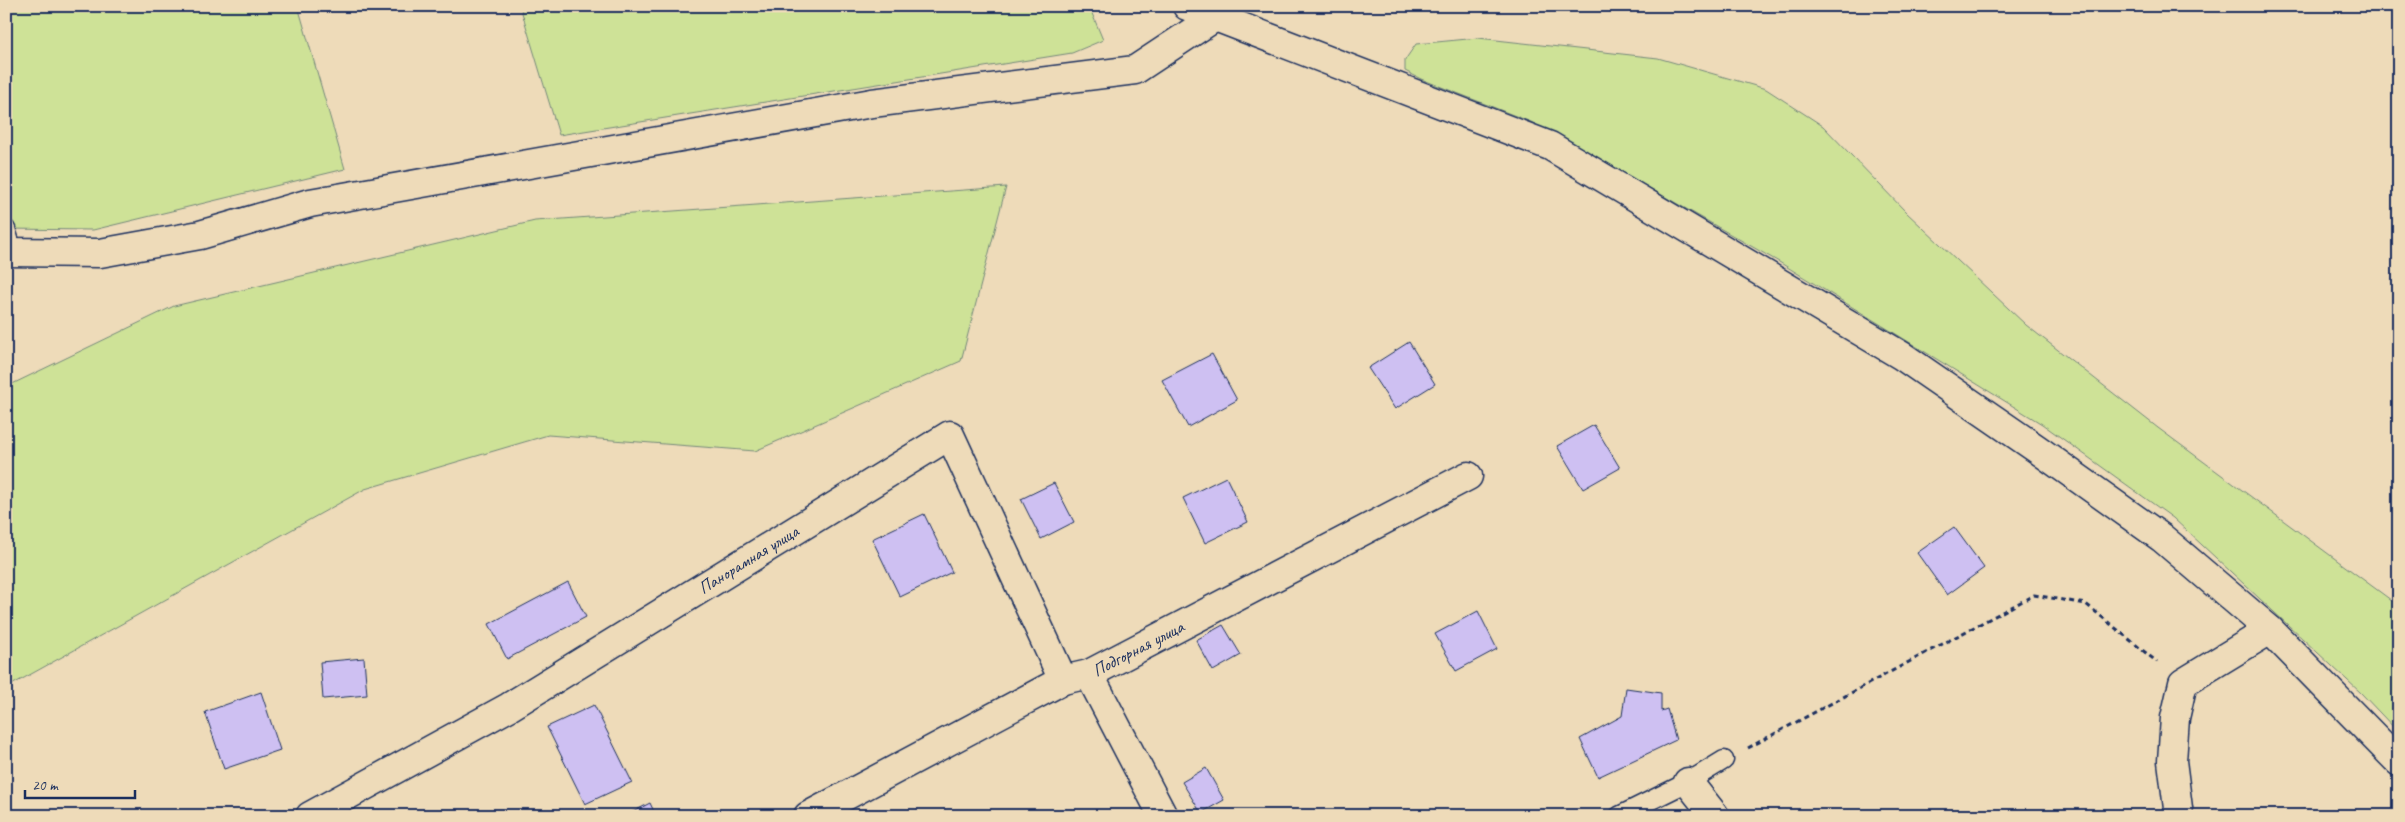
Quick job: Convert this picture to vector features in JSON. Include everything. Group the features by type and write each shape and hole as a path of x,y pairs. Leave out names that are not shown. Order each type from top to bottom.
{"street":[{"path":"1187,6 1550,146 1910,361 2162,538 2270,630 2399,762"},
{"path":"8,245 100,253 200,235 310,203 872,103 1135,70 1215,17"},
{"name":"Панорамная улица","path":"310,816 509,707 950,435 1076,677"},
{"name":"Подгорная улица","path":"808,816 1468,476"},
{"path":"2180,816 2172,761 2175,718 2183,683 2270,630"},
{"path":"1076,677 1163,816"},
{"path":"1688,782 1715,816"}],"lane":[{"path":"1619,816 1688,782 1724,760"}],"path":[{"path":"1724,760 2034,595 2086,604 2183,683"}],"green space":[{"path":"6,6 298,6 345,169 93,230 6,229"},
{"path":"520,6 1078,6 1091,11 1103,40 1072,53 559,135"},
{"path":"1478,38 1658,58 1766,89 1823,126 1906,212 2026,325 2158,428 2399,606 2399,733 2361,693 2173,518 2042,424 1779,262 1597,158 1531,122 1405,71 1405,60 1416,44"},
{"path":"1006,187 961,361 755,451 548,435 365,489 6,688 6,387 174,306 535,221"}],"building":[{"path":"1409,342 1435,384 1395,409 1368,368"},
{"path":"1212,354 1237,400 1188,427 1162,380"},
{"path":"1594,425 1620,468 1583,489 1557,446"},
{"path":"1226,477 1248,522 1205,543 1183,498"},
{"path":"1054,483 1074,522 1041,539 1021,499"},
{"path":"924,514 952,572 900,597 872,539"},
{"path":"1954,527 1984,568 1947,595 1917,553"},
{"path":"568,582 586,617 507,659 489,624"},
{"path":"1478,611 1497,649 1456,671 1435,634"},
{"path":"1223,625 1241,655 1213,671 1196,640"},
{"path":"364,658 367,695 323,699 320,662"},
{"path":"1626,688 1661,693 1661,711 1667,709 1676,740 1598,777 1580,739 1622,716"},
{"path":"261,692 280,750 224,769 205,712"},
{"path":"594,705 632,782 585,804 547,727"},
{"path":"1206,768 1224,800 1201,813 1182,782"},
{"path":"650,803 656,816 625,816"}]}
